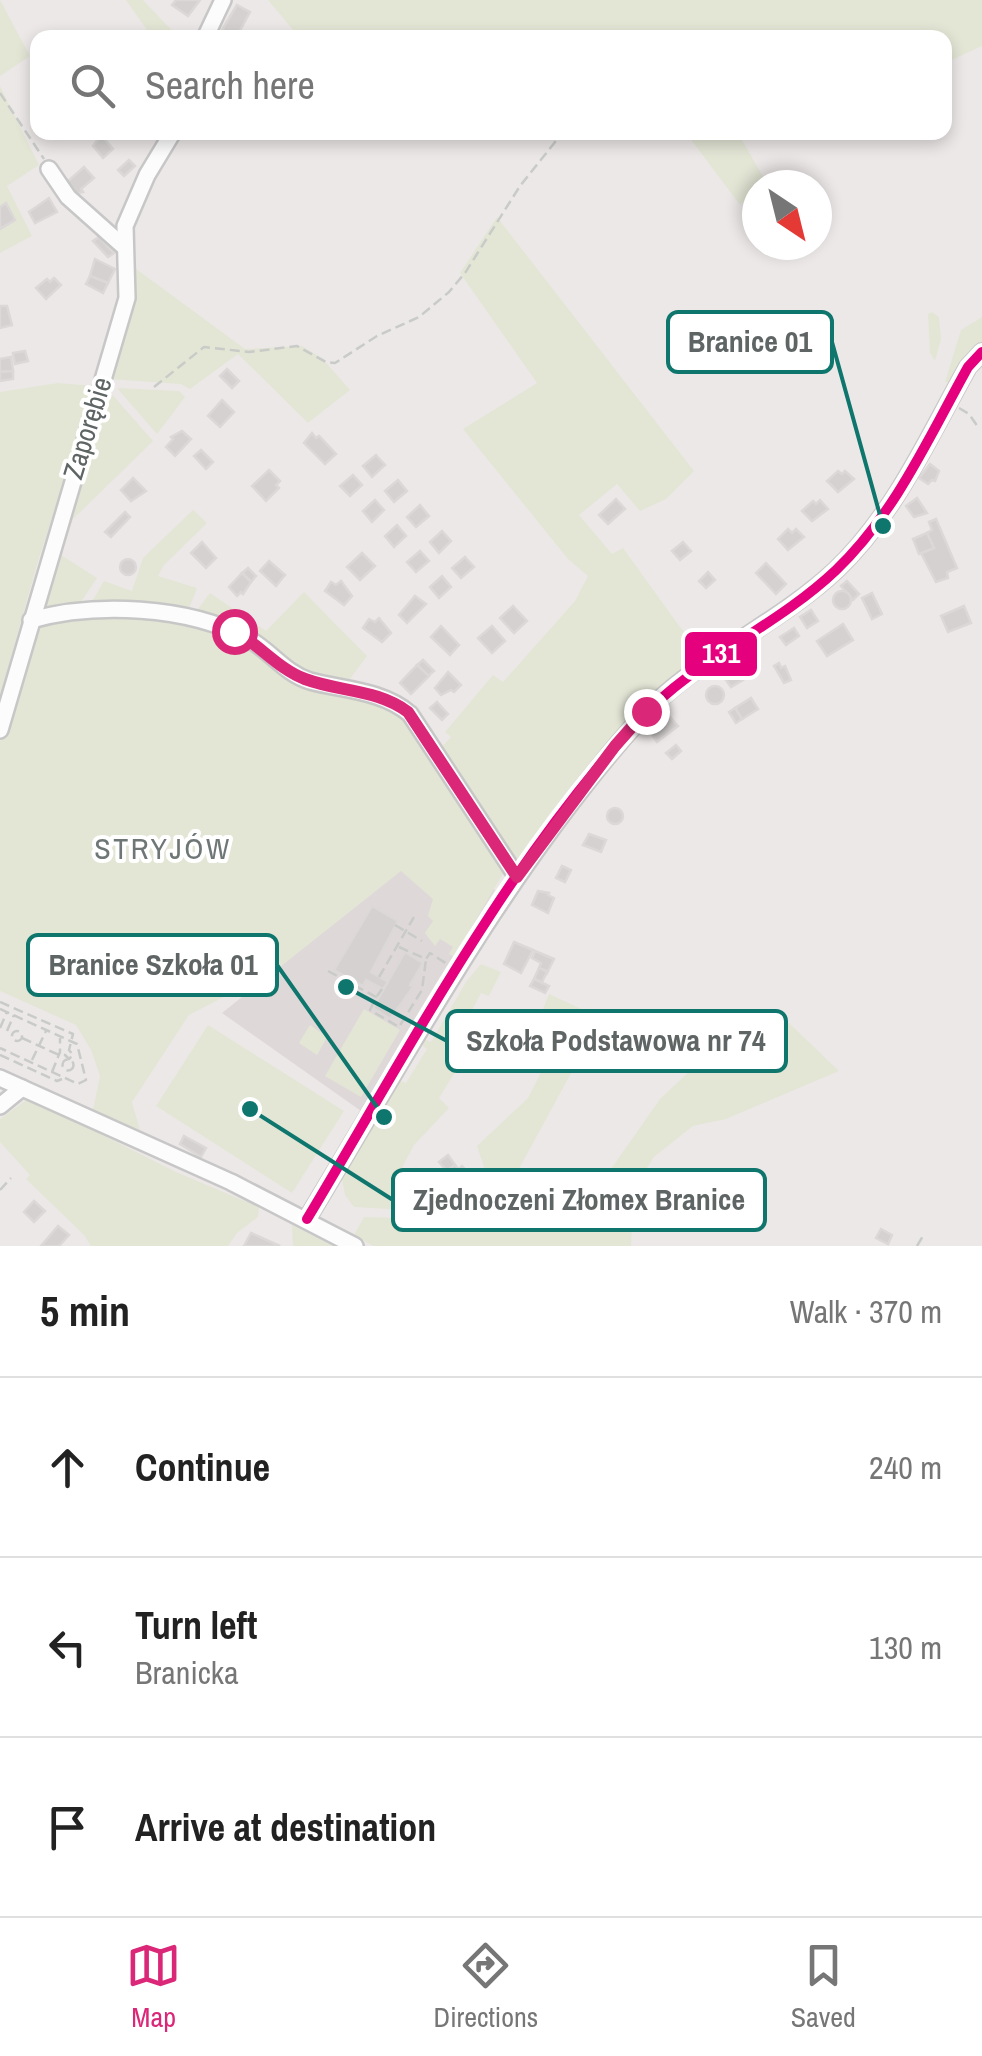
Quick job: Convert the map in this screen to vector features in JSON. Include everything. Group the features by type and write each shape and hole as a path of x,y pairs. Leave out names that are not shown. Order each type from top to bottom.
{"street":[{"path":"210,30 224,0"},
{"name":"Zaporębie","path":"0,730 127,298 123,246 131,208 169,140"},
{"path":"50,169 68,197 123,246"},
{"path":"308,1220 517,877 615,746 646,711 799,600 845,560 896,493 968,367 982,352"},
{"path":"31,620 66,610 121,608 217,624 254,642 288,671 308,680 394,702 410,714 517,877"},
{"path":"0,1078 231,1182 355,1246"},
{"path":"0,1106 22,1088"}],"path":[{"path":"0,93 30,139"},
{"path":"31,140 50,169"},
{"path":"154,387 204,347 249,352 297,346 326,362 335,362 377,336 420,317 465,274 520,186 556,140"},
{"path":"948,402 969,414 978,427"},
{"path":"379,977 414,917"},
{"path":"395,925 422,941"},
{"path":"397,946 426,959"},
{"path":"382,988 370,1010 399,1027 418,998 430,953 453,967"},
{"path":"328,971 376,997"},
{"path":"409,992 425,1002"},
{"path":"0,1002 72,1034 69,1059 55,1066"},
{"path":"0,1009 71,1041 80,1051 86,1081 79,1084 0,1048"},
{"path":"7,1012 0,1028 12,1034 14,1041 9,1052"},
{"path":"6,1031 14,1015"},
{"path":"35,1018 39,1026"},
{"path":"12,1034 19,1031 24,1020"},
{"path":"32,1062 46,1030"},
{"path":"19,1031 22,1038 59,1055"},
{"path":"52,1072 59,1055 60,1037"},
{"path":"14,1041 22,1038"},
{"path":"71,1052 80,1051"},
{"path":"0,1055 58,1082 74,1066 69,1059"},
{"path":"62,1065 66,1070"},
{"path":"40,1066 44,1075"},
{"path":"0,1190 11,1178"},
{"path":"918,1246 923,1236"}],"shaded area":[{"path":"427,849 495,890 361,1111 222,1013"}],"green space":[{"path":"0,0 30,56 0,76"},
{"path":"126,0 143,0 171,30 147,30"},
{"path":"268,0 982,0 982,46 952,60 952,30 293,30"},
{"path":"0,86 39,165 7,186 32,236 0,253"},
{"path":"691,140 742,140 759,170 742,170 742,203"},
{"path":"497,217 694,471 666,499 640,511 617,484 579,515 612,554 623,548 705,659 646,703 514,864 439,750 451,737 445,732 493,675 503,682 575,601 588,576 568,559 463,429 537,383 460,273"},
{"path":"135,268 245,349 302,346 322,358 350,390 308,423 238,354 190,389 181,384 108,379"},
{"path":"928,314 939,317 941,339 935,361 930,353"},
{"path":"982,317 982,346 951,383 945,382 961,330"},
{"path":"58,383 95,386 38,561 0,696 0,392"},
{"path":"117,388 179,391 185,397 157,434"},
{"path":"109,391 153,441 73,519 61,555 97,578 78,606 42,610 103,393"},
{"path":"193,510 207,523 164,565 158,576 197,588 188,611 90,605 104,581 132,591 143,558"},
{"path":"304,592 367,656 347,683 311,677 195,613 210,593 266,631"},
{"path":"75,612 157,617 219,630 265,655 389,704 409,722 504,872 454,957 449,954 453,947 440,939 435,946 425,933 433,921 428,916 433,899 401,871 276,970 189,1015 132,1102 140,1130 93,1110 100,1076 76,1025 0,991 0,742 35,622"},
{"path":"481,964 501,972 489,996 481,993 460,1033 475,1040 439,1098 449,1108 414,1145 396,1179 411,1197 404,1210 354,1207 345,1195 342,1179 400,1081 406,1083 427,1049 421,1044 424,1039 431,1042"},
{"path":"549,994 597,1016 581,1055 520,1167 531,1188 554,1203 587,1203 660,1099 696,1065 789,1023 839,1071 726,1119 693,1126 654,1157 634,1189 631,1246 373,1246 354,1235 364,1217 405,1218 426,1212 444,1230 494,1198 477,1146 528,1098 555,1044 534,1031"},
{"path":"364,1009 400,1030 361,1097 325,1076"},
{"path":"208,1025 344,1111 292,1193 156,1106"},
{"path":"310,1025 327,1037 317,1055 299,1043"},
{"path":"29,1098 176,1172 259,1207 258,1217 237,1233 228,1246 91,1246 26,1179 30,1175 0,1142 0,1119"},
{"path":"292,1225 329,1244 333,1246 293,1246"}],"building":[{"path":"176,0 200,0 188,16 172,5"},
{"path":"237,5 250,12 240,30 222,30"},
{"path":"97,140 105,140 113,149 103,158 93,146"},
{"path":"129,160 135,166 124,176 118,170"},
{"path":"84,167 94,178 81,189 83,192 75,194 66,183"},
{"path":"49,198 57,212 35,223 29,212"},
{"path":"6,203 15,220 0,229 0,207"},
{"path":"99,237 114,253 108,257 93,241"},
{"path":"95,259 115,269 108,283 90,276"},
{"path":"90,276 108,283 103,293 86,284"},
{"path":"54,278 61,285 46,299 36,288"},
{"path":"0,306 7,306 12,325 0,328"},
{"path":"25,351 28,361 15,364 13,353"},
{"path":"11,357 13,371 0,372 0,359"},
{"path":"227,369 239,381 232,388 220,376"},
{"path":"13,371 13,379 0,381 0,372"},
{"path":"222,400 234,412 220,427 208,416"},
{"path":"182,431 191,439 175,456 166,447 171,437"},
{"path":"312,433 336,454 325,464 304,443"},
{"path":"201,450 213,462 206,469 194,456"},
{"path":"376,455 385,465 372,477 363,466"},
{"path":"930,464 939,471 935,481 928,484 919,478"},
{"path":"269,470 280,481 276,485 279,488 266,501 252,486"},
{"path":"838,471 845,471 854,479 838,492 827,481"},
{"path":"353,475 362,485 350,496 340,486"},
{"path":"133,478 146,491 131,501 121,490"},
{"path":"398,480 407,491 394,502 385,491"},
{"path":"917,498 927,513 914,517 906,506"},
{"path":"616,499 625,509 608,524 599,515"},
{"path":"375,500 384,510 372,522 363,511"},
{"path":"820,500 828,509 812,521 802,511"},
{"path":"420,505 429,516 416,527 407,517"},
{"path":"125,512 130,517 111,537 105,532"},
{"path":"936,519 957,568 947,572 948,578 936,582 921,553 934,548 927,533 932,530 929,522"},
{"path":"397,525 406,536 394,547 385,536"},
{"path":"788,529 792,533 796,529 804,537 788,550 778,539"},
{"path":"442,531 451,541 439,553 430,542"},
{"path":"927,533 934,548 919,554 913,539"},
{"path":"202,542 216,558 206,568 191,553"},
{"path":"683,542 691,551 680,560 672,551"},
{"path":"420,551 429,561 416,572 407,562"},
{"path":"362,553 375,566 360,580 347,567"},
{"path":"465,557 474,567 461,578 452,568"},
{"path":"128,559 136,567 128,575 120,567"},
{"path":"269,561 285,575 276,586 260,571"},
{"path":"766,563 786,584 776,594 756,573"},
{"path":"248,568 256,576 251,582 242,573"},
{"path":"708,572 715,580 706,588 699,581"},
{"path":"242,573 251,582 237,596 229,587"},
{"path":"442,576 451,587 439,598 430,587"},
{"path":"341,581 352,596 344,605 325,591 331,582 336,585"},
{"path":"847,581 859,594 853,600 841,586"},
{"path":"842,591 849,593 849,607 842,609 835,607 833,600 835,593"},
{"path":"872,593 882,614 872,619 862,598"},
{"path":"415,596 426,604 407,623 399,615"},
{"path":"513,606 527,621 514,633 500,618"},
{"path":"964,606 971,623 948,632 941,616"},
{"path":"811,610 818,621 807,628 800,617"},
{"path":"379,618 391,633 382,642 363,628 369,619 375,622"},
{"path":"843,624 853,640 827,656 817,641"},
{"path":"441,626 459,645 450,655 431,637"},
{"path":"492,626 505,641 492,653 478,638"},
{"path":"794,628 799,636 786,645 780,637"},
{"path":"423,660 434,671 428,676 417,665"},
{"path":"779,663 781,668 785,666 791,680 784,683 774,666"},
{"path":"417,665 429,676 411,694 400,683"},
{"path":"448,672 461,685 454,692 441,695 435,688"},
{"path":"738,672 743,680 731,687 726,680"},
{"path":"715,686 722,688 722,702 715,704 708,702 706,695 708,688"},
{"path":"751,698 758,709 742,719 735,708"},
{"path":"437,702 448,714 442,720 430,708"},
{"path":"735,708 742,719 736,723 729,712"},
{"path":"670,717 678,726 657,742 650,732"},
{"path":"676,745 681,751 672,759 666,753"},
{"path":"615,808 623,816 615,824 607,816"},
{"path":"589,834 606,840 601,852 583,845"},
{"path":"562,866 571,870 565,882 556,878"},
{"path":"538,891 554,898 548,913 532,905"},
{"path":"372,906 398,921 371,972 388,982 383,989 366,980 363,986 334,970"},
{"path":"514,942 533,950 521,973 504,964"},
{"path":"535,951 554,959 546,975 547,971 539,968 541,963 532,958"},
{"path":"405,952 423,963 410,985 413,987 390,1019 373,1008"},
{"path":"539,968 547,972 542,982 534,979"},
{"path":"534,979 549,986 545,993 530,986"},
{"path":"184,1136 206,1148 201,1157 180,1144"},
{"path":"448,1155 455,1165 447,1171 439,1162"},
{"path":"455,1165 459,1170 447,1180 443,1174"},
{"path":"462,1166 468,1173 455,1182 451,1177"},
{"path":"416,1169 425,1178 416,1187 407,1178"},
{"path":"34,1201 45,1211 34,1222 24,1212"},
{"path":"58,1226 69,1235 59,1246 41,1246"},
{"path":"881,1229 892,1235 888,1244 876,1238"},
{"path":"251,1233 280,1246 244,1246"}],"transit line":[{"name":"131","path":"307,1219 460,961 589,778 660,699 813,590 857,548 893,500 968,367 982,352"}],"place":[{"name":"Branice 01","path":"883,526"},
{"name":"Szkoła Podstawowa nr 74","path":"346,987"},
{"name":"Zjednoczeni Złomex Branice","path":"250,1109"},
{"name":"Branice Szkoła 01","path":"384,1117"}],"district":[{"name":"STRYJÓW","path":"163,848"}],"route":[{"path":"234,631 254,642 288,671 308,680 394,702 408,712 517,877 615,746 646,711"}]}
